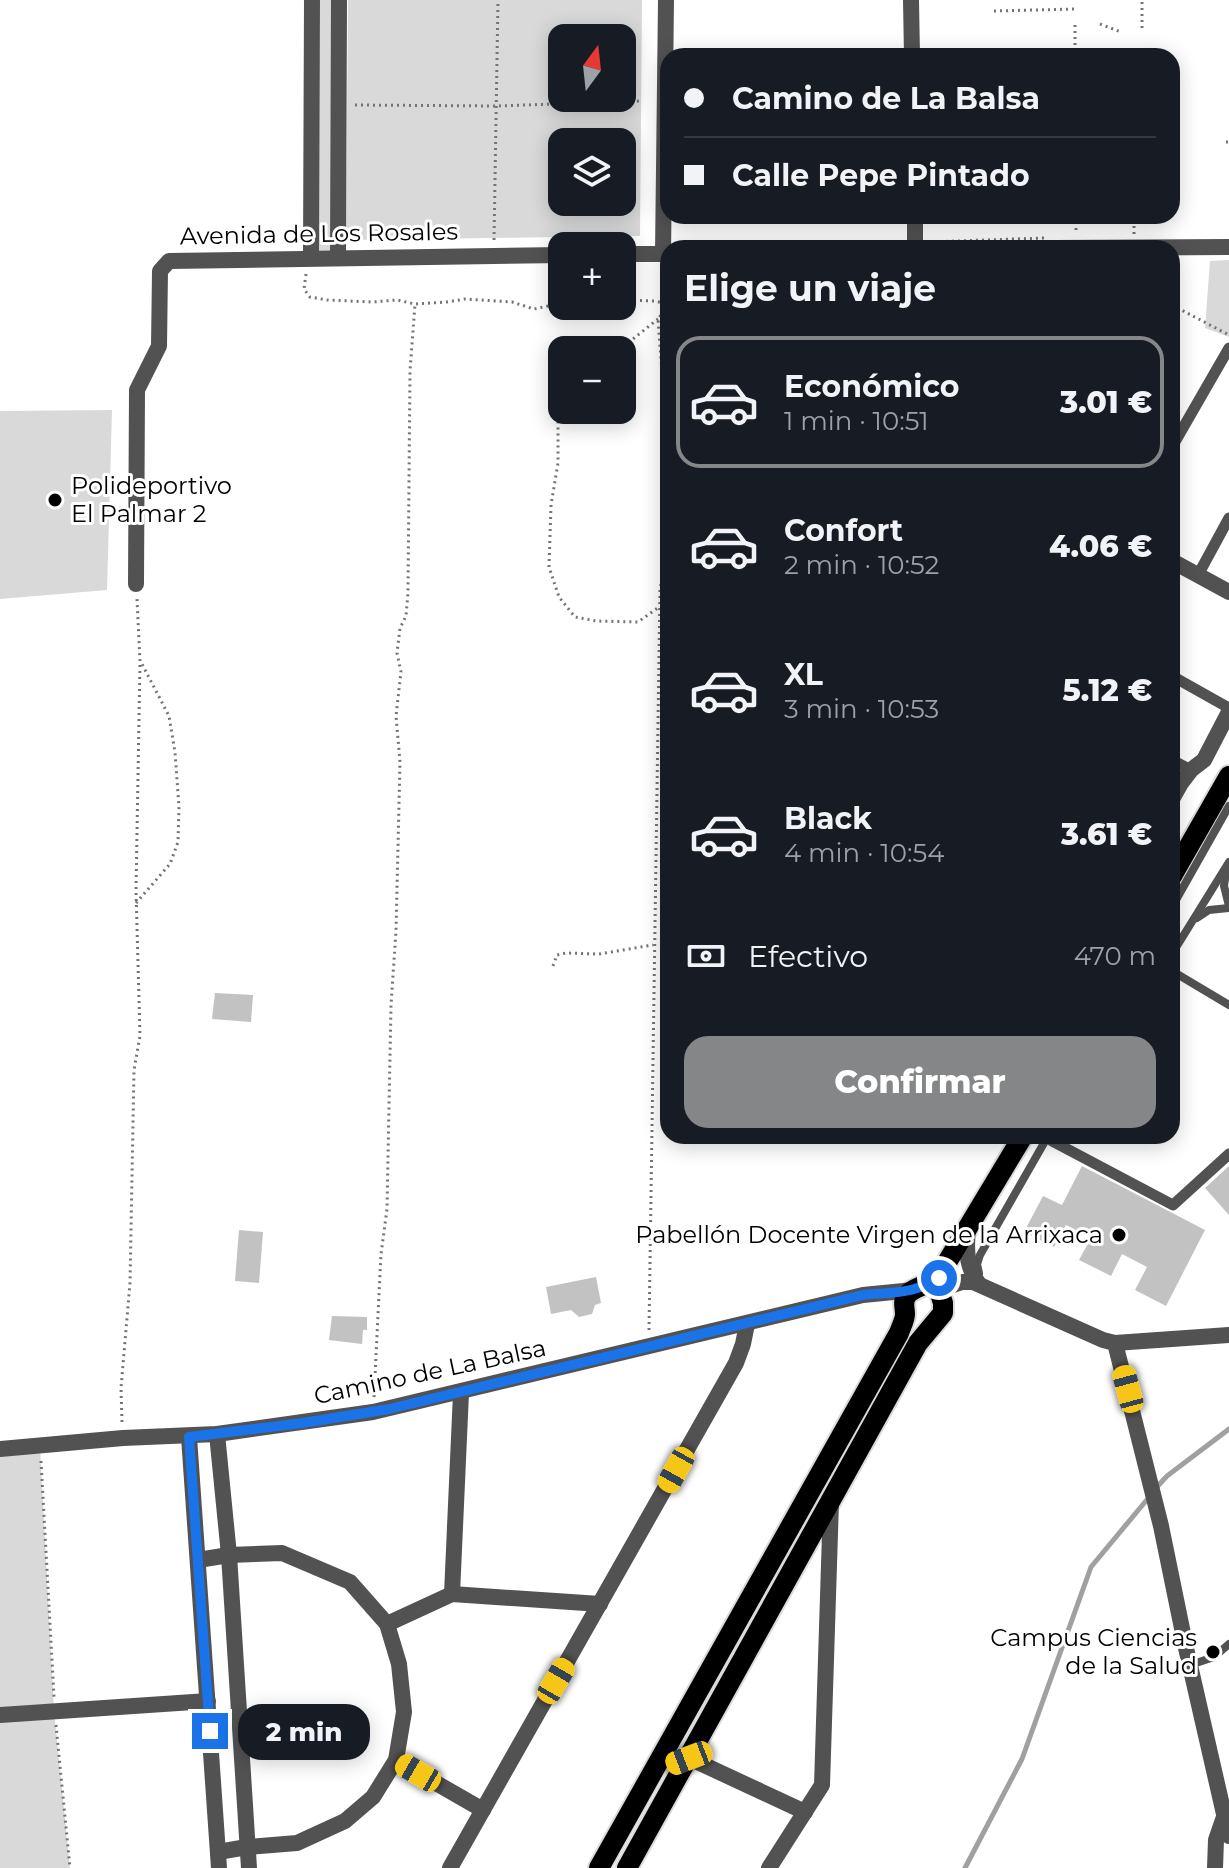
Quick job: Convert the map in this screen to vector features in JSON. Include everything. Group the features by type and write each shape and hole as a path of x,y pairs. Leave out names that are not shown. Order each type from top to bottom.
{"main road":[{"path":"1180,860 1229,776"},
{"path":"905,1312 909,1320 923,1327 933,1295 969,1225 1018,1144"},
{"path":"599,1868 899,1333 907,1296 933,1295"},
{"path":"627,1868 918,1343 933,1295"},
{"path":"684,1720 689,1758"},
{"path":"654,1771 689,1758"}],"street":[{"path":"311,258 312,0"},
{"path":"338,257 339,0"},
{"path":"666,0 666,48"},
{"path":"911,0 912,48"},
{"path":"1180,244 1229,247"},
{"path":"636,253 660,252"},
{"name":"Avenida de Los Rosales","path":"136,584 137,390 159,346 160,271 169,261 548,255"},
{"path":"1180,425 1229,348"},
{"path":"1198,575 1229,518"},
{"path":"1180,565 1229,592"},
{"path":"1180,681 1229,710 1204,760 1180,785"},
{"path":"1180,764 1191,770"},
{"path":"1061,1144 1173,1205 1229,1154"},
{"path":"969,1225 967,1259 979,1286"},
{"path":"933,1295 979,1286 1115,1343 1229,1335"},
{"path":"863,1295 885,1299 905,1312"},
{"name":"Camino de La Balsa","path":"0,1449 123,1438 189,1437 373,1412 863,1295 933,1295"},
{"path":"450,1868 736,1363 747,1324"},
{"path":"1115,1343 1161,1526 1229,1834"},
{"path":"452,1594 461,1393"},
{"path":"217,1434 229,1555 249,1868"},
{"path":"189,1437 219,1860 247,1847 297,1843 345,1821 373,1797 396,1760 404,1712 399,1664 387,1624 350,1582 282,1553 229,1555 198,1560"},
{"path":"769,1868 822,1785 831,1498"},
{"path":"387,1624 452,1594 600,1604"},
{"path":"0,1715 208,1701"},
{"path":"689,1758 805,1812"},
{"path":"396,1760 483,1810"},
{"path":"1215,1868 1216,1840 1224,1817 1229,1834"}],"lane":[{"path":"1180,893 1229,806"},
{"path":"1192,924 1209,910 1229,907 1224,886 1229,862"},
{"path":"1180,943 1229,862"},
{"path":"1180,976 1229,1005"},
{"path":"979,1286 985,1284 977,1264 980,1255 1046,1144"},
{"path":"1190,1665 1214,1657 1229,1644"}],"path":[{"path":"495,248 498,0"},
{"path":"1142,2 1142,32"},
{"path":"994,11 1076,9"},
{"path":"1100,24 1121,32"},
{"path":"1075,25 1075,48"},
{"path":"339,106 497,106 642,101"},
{"path":"311,258 304,289 310,297 372,302 397,300 415,304 465,299 512,302 534,309 548,306"},
{"path":"636,300 660,303"},
{"path":"373,1412 381,1254 387,1209 400,762 396,716 401,672 397,653 408,593 410,371 415,304"},
{"path":"1180,309 1229,335"},
{"path":"636,336 660,316"},
{"path":"658,319 660,346"},
{"path":"558,424 558,463 551,505 549,567 559,597 575,617 596,621 638,622 659,607"},
{"path":"123,1438 121,1388 130,1283 134,1070 140,1036 136,903 140,662 136,584"},
{"path":"648,1346 660,589"},
{"path":"136,903 170,864 178,842 179,807 169,716 140,662"},
{"path":"553,966 557,955 566,953 599,954 653,945"},
{"path":"40,1446 54,1711 70,1868"}],"shaded area":[{"path":"320,0 331,0 331,251 316,251"},
{"path":"348,0 642,0 640,236 636,236 636,232 548,232 548,237 346,240"},
{"path":"1229,260 1229,337 1205,328 1210,261"},
{"name":"Polideportivo El Palmar 2","path":"112,410 107,590 0,599 0,411"},
{"path":"40,1446 54,1711 70,1868 0,1868 0,1449"}],"building":[{"path":"215,993 253,995 251,1022 212,1019"},
{"name":"Pabellón Docente Virgen de la Arrixaca","path":"1082,1166 1205,1230 1166,1306 1135,1290 1147,1267 1122,1254 1111,1276 1079,1260 1091,1238 1066,1225 1054,1247 1024,1232 1043,1196 1062,1205"},
{"path":"1229,1166 1229,1215 1205,1188"},
{"path":"239,1230 263,1232 259,1283 235,1281"},
{"path":"596,1277 601,1303 595,1305 592,1314 579,1317 571,1310 551,1314 546,1287"},
{"path":"332,1316 367,1317 362,1344 329,1340"}],"waterway":[{"path":"1156,1488 1167,1476 1229,1429"},
{"path":"965,1868 1022,1759 1091,1567 1150,1496"}],"place":[{"name":"Polideportivo El Palmar 2","path":"55,500"},
{"name":"Pabellón Docente Virgen de la Arrixaca","path":"1119,1235"},
{"name":"Campus Ciencias de la Salud","path":"1213,1652"}],"route":[{"path":"210,1731 189,1437 389,1409 863,1295 914,1290 930,1284 940,1274 939,1278"}]}
